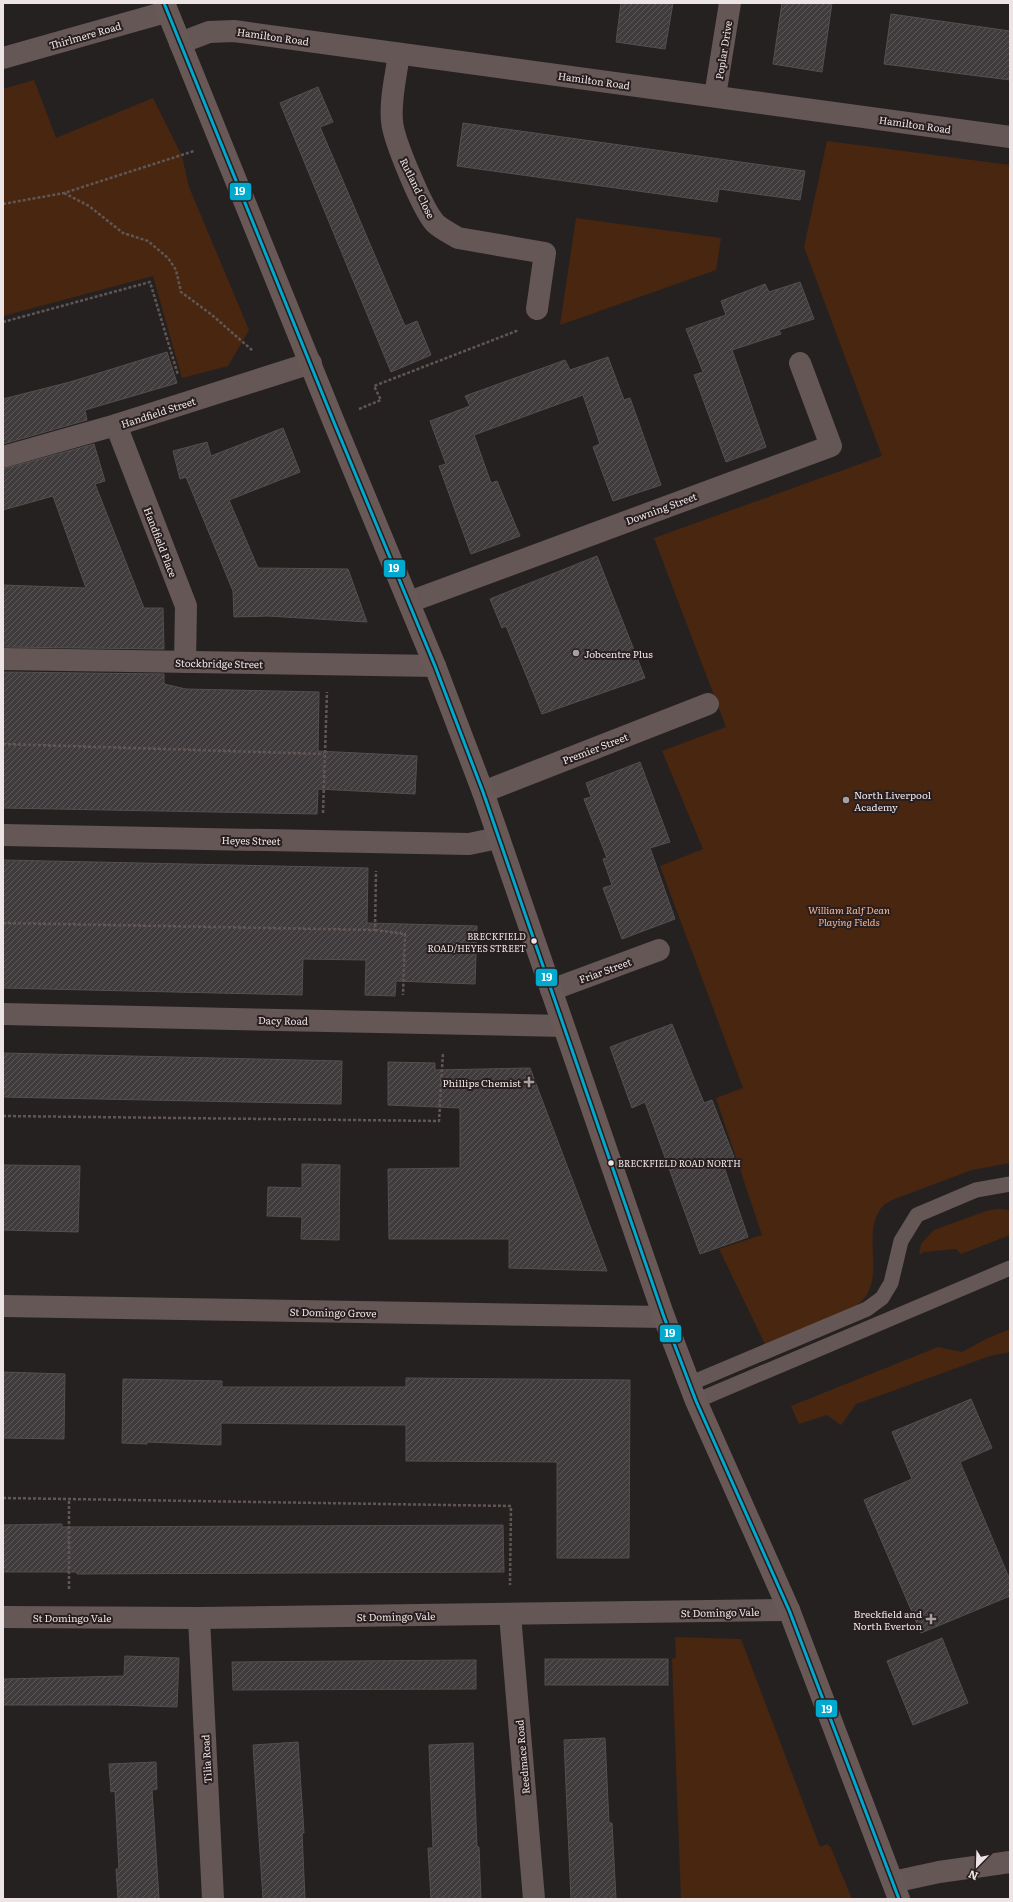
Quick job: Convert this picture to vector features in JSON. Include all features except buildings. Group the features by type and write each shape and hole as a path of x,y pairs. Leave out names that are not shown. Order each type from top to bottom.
{"street":[{"name":"Poplar Drive","path":"716,96 730,3"},
{"path":"165,8 435,666 483,792 664,1317 692,1392 789,1610 896,1891 939,1872 1010,1862"},
{"name":"Thirlmere Road","path":"3,58 165,8"},
{"name":"Hamilton Road","path":"180,43 209,32 234,30 1010,138"},
{"name":"Rutland Close","path":"399,54 392,103 392,122 396,140 434,222 445,231 458,238 545,253 537,309"},
{"name":"Handfield Street","path":"3,457 116,425 311,363"},
{"name":"Downing Street","path":"409,602 831,446 800,363"},
{"name":"Handfield Place","path":"116,425 186,606 184,662"},
{"name":"Stockbridge Street","path":"3,659 435,666"},
{"name":"Premier Street","path":"483,792 708,704"},
{"name":"Heyes Street","path":"3,835 469,844 498,838"},
{"name":"Friar Street","path":"551,990 658,950"},
{"name":"Dacy Road","path":"3,1014 563,1026"},
{"name":"St Domingo Grove","path":"3,1306 664,1317"},
{"name":"St Domingo Vale","path":"3,1617 69,1616 199,1618 510,1615 789,1610"},
{"name":"Reedmace Road","path":"510,1615 534,1899"},
{"name":"Tilia Road","path":"199,1618 213,1899"}],"lane":[{"path":"692,1392 867,1309 882,1298 891,1283 901,1241 917,1215 976,1190 1010,1184"},
{"path":"692,1392 1010,1268"}],"path":[{"path":"3,204 64,193 182,156 220,139"},
{"path":"64,193 89,206 123,233 148,241 168,258 176,270 182,292 212,315 280,373"},
{"path":"3,322 150,282 186,403"},
{"path":"333,420 381,400 374,386 535,324 537,309"},
{"path":"323,842 324,754 328,664"},
{"path":"3,744 324,754"},
{"path":"375,930 377,843"},
{"path":"3,923 375,930 405,934 402,1022"},
{"path":"3,1116 439,1121 444,1024"},
{"path":"3,1498 511,1506 510,1615"},
{"path":"69,1500 69,1616"}],"green space":[{"path":"34,80 56,138 153,98 182,156 189,187 249,330 228,366 182,378 153,276 3,316 3,89"},
{"name":"William Ralf Dean Playing Fields","path":"827,141 1010,165 1010,1163 972,1170 892,1200 884,1205 876,1218 873,1231 873,1272 871,1284 866,1296 856,1306 765,1344 719,1249 762,1235 716,1098 743,1088 660,866 703,849 662,751 726,727 654,538 882,456 804,247"},
{"path":"576,218 721,238 716,270 560,325"},
{"path":"989,1210 1010,1210 1010,1235 961,1254 956,1249 924,1252 919,1255 921,1244 934,1230"},
{"path":"1010,1329 1010,1352 990,1356 856,1404 841,1425 827,1415 799,1424 791,1406 938,1347 962,1352 986,1339"},
{"path":"675,1637 741,1639 820,1847 827,1844 831,1848 852,1899 681,1899 672,1659 676,1658"}],"transit line":[{"name":"19","path":"164,3 333,420 435,666 483,792 664,1317 696,1401 789,1610 899,1899"}],"place":[{"name":"Jobcentre Plus","path":"576,653"},
{"name":"North Liverpool Academy","path":"846,800"},
{"name":"BRECKFIELD ROAD/HEYES STREET","path":"534,941"},
{"name":"Phillips Chemist","path":"529,1082"},
{"name":"BRECKFIELD ROAD NORTH","path":"611,1163"},
{"name":"Breckfield and North Everton","path":"931,1619"}]}
